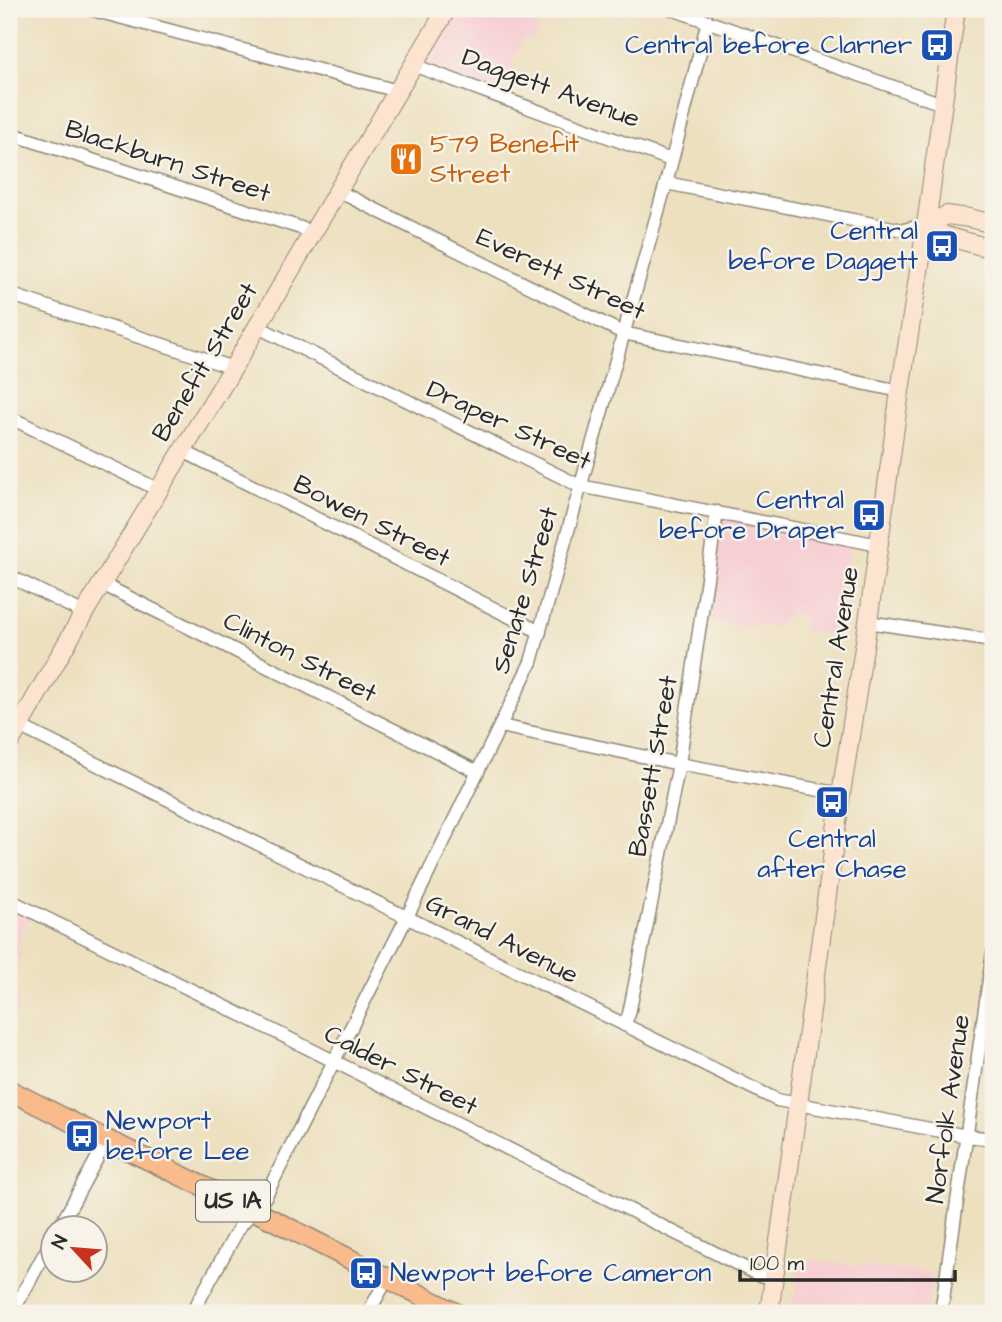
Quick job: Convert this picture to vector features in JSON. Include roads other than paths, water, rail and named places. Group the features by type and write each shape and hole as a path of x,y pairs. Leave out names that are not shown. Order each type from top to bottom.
{"main road":[{"name":"Benefit Street","path":"9,744 14,723 258,327 447,9"},
{"name":"Central Avenue","path":"769,1313 841,794 956,9"},
{"path":"926,225 947,215 993,224"},
{"path":"926,225 945,236 993,249"},
{"name":"US 1A","path":"9,1090 456,1313"}],"street":[{"path":"89,9 111,12 398,91"},
{"path":"672,9 942,104"},
{"name":"Senate Street","path":"192,1313 240,1226 265,1197 407,917 531,662 666,183 708,22"},
{"name":"Daggett Avenue","path":"413,65 671,160"},
{"name":"Blackburn Street","path":"9,133 313,232"},
{"path":"666,183 903,230 926,225"},
{"name":"Everett Street","path":"338,191 624,332 900,391"},
{"path":"9,293 233,368"},
{"name":"Draper Street","path":"258,327 580,486 879,545"},
{"path":"9,417 159,490"},
{"name":"Bowen Street","path":"183,450 540,632"},
{"name":"Bassett Street","path":"624,1025 629,1014 679,764 717,512"},
{"path":"9,576 84,613"},
{"name":"Clinton Street","path":"102,584 478,772"},
{"path":"868,622 993,641"},
{"name":"Grand Avenue","path":"14,723 777,1100 993,1139"},
{"path":"501,726 679,764 841,794"},
{"name":"Calder Street","path":"9,900 755,1273 774,1279"},
{"name":"Norfolk Avenue","path":"941,1313 993,952"},
{"path":"66,1214 107,1140"},
{"path":"12,1313 38,1266"},
{"path":"368,1313 387,1279"}],"place":[{"name":"Central before Clarner","path":"937,45"},
{"name":"579 Benefit Street","path":"406,159"},
{"name":"Central before Daggett","path":"942,246"},
{"name":"Central before Draper","path":"869,515"},
{"name":"Central after Chase","path":"832,802"},
{"name":"Newport before Lee","path":"82,1136"},
{"name":"Newport before Cameron","path":"366,1273"}]}
